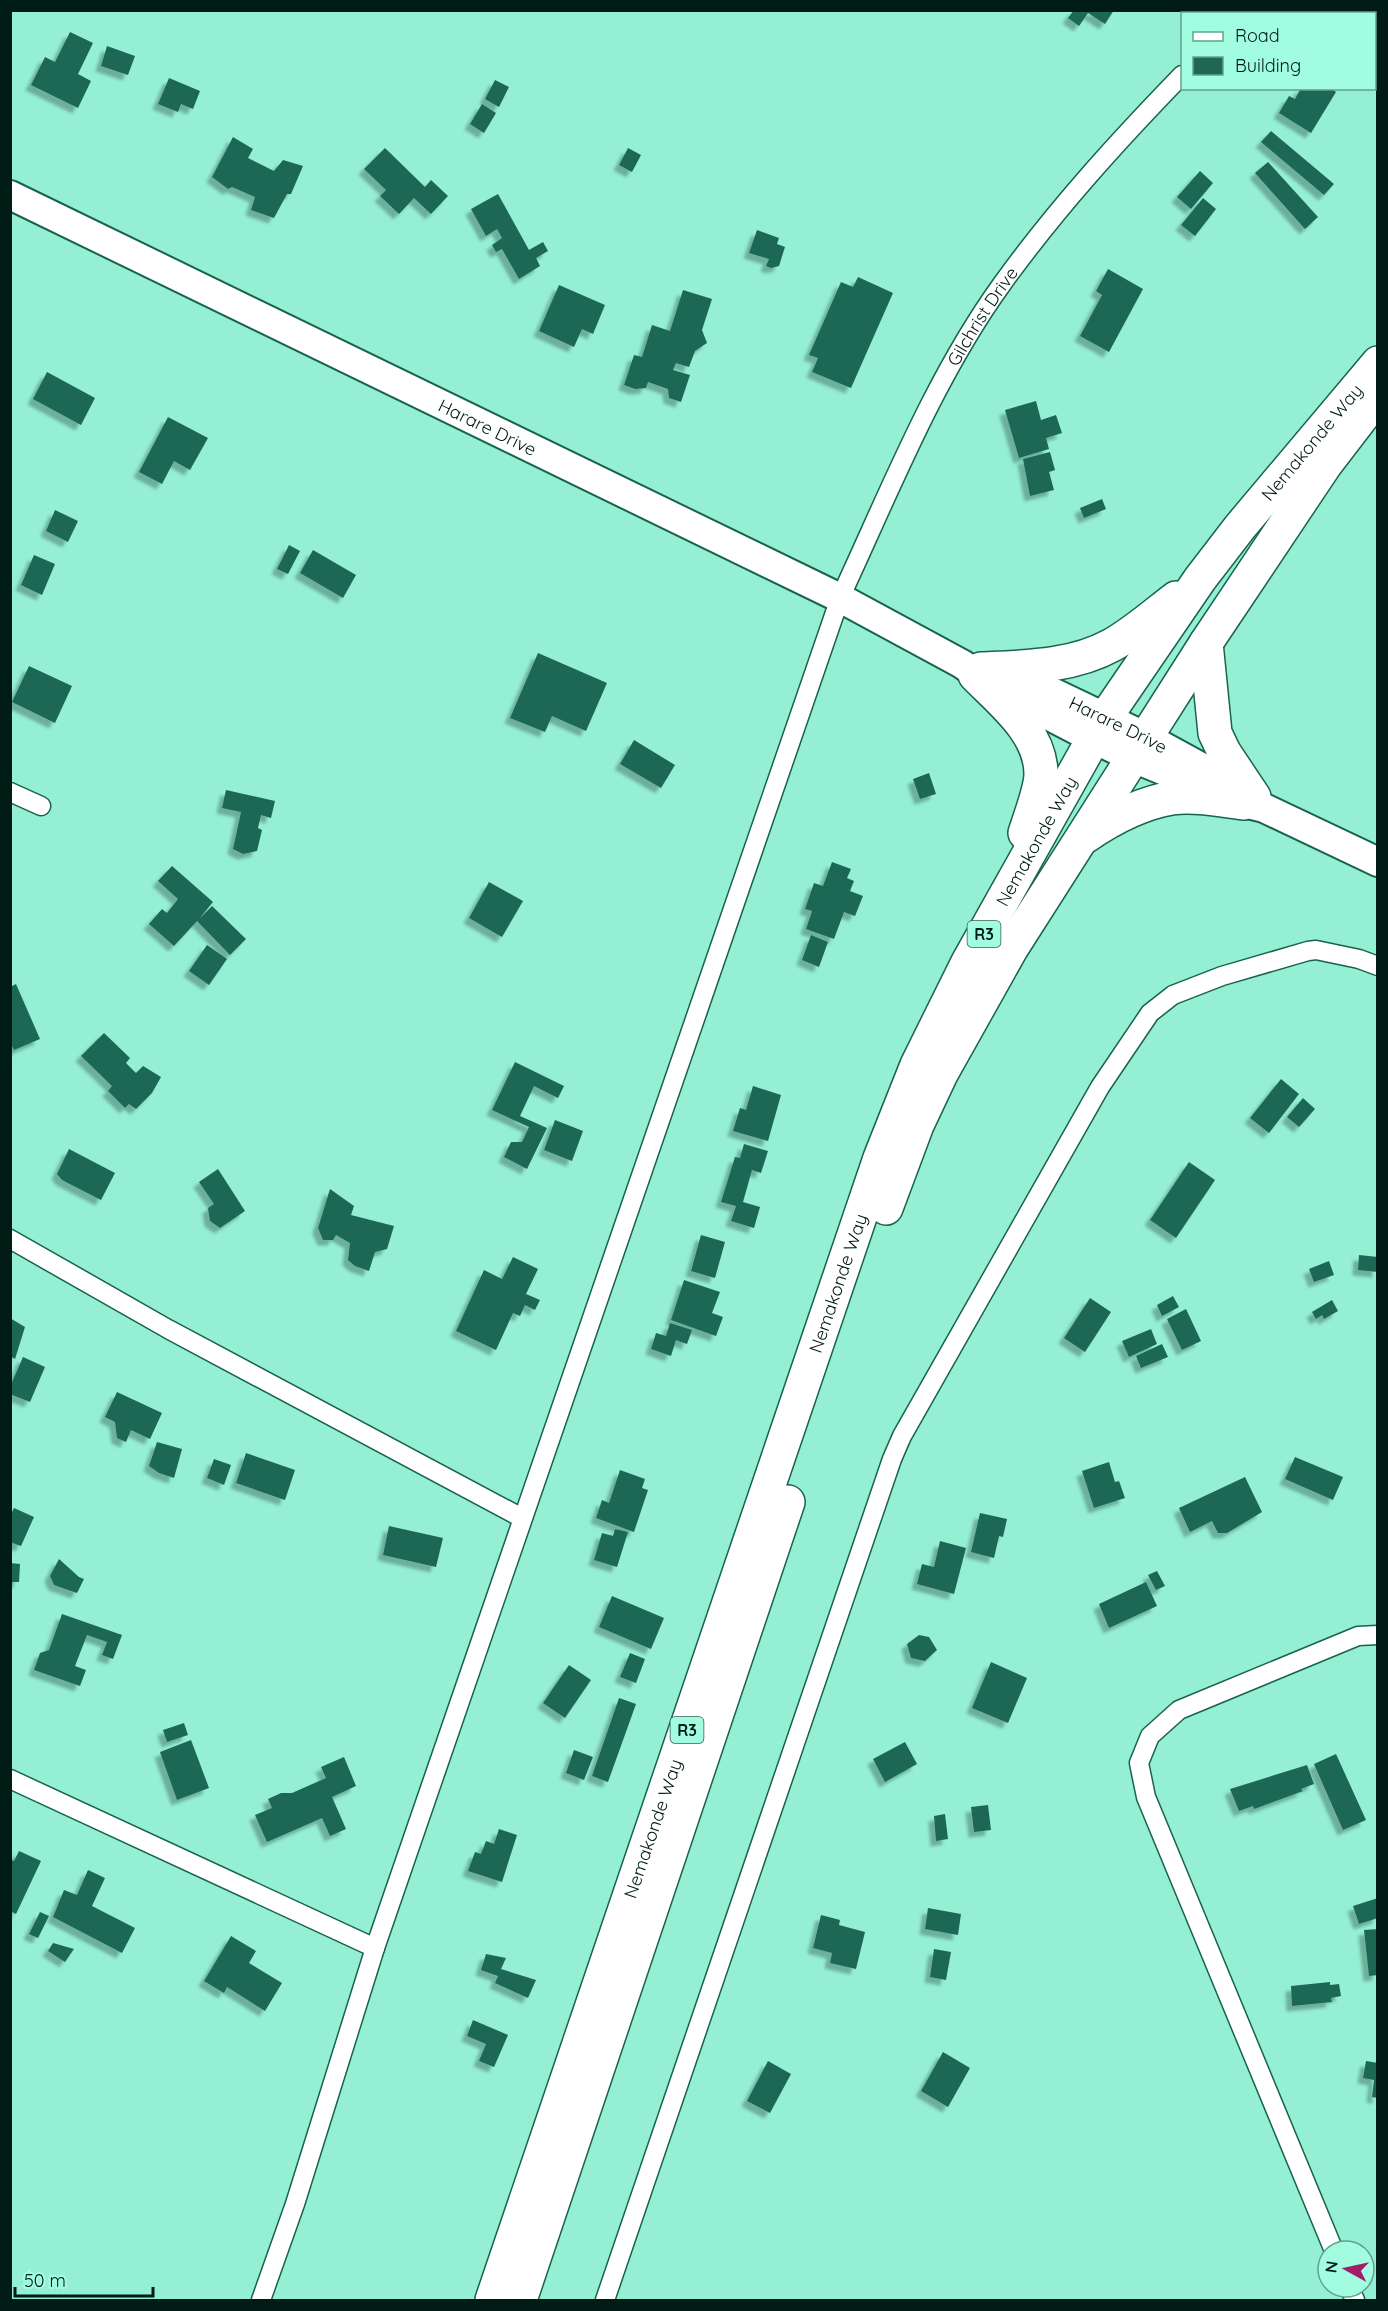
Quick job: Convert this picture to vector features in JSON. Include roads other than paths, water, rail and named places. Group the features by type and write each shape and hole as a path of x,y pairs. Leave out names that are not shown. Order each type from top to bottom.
{"highway":[{"name":"Nemakonde Way","path":"492,2301 880,1158 917,1065 968,962 1099,728 1200,579 1240,526 1377,363"},
{"name":"Nemakonde Way","path":"520,2301 894,1186 941,1074 1011,949 1139,747 1325,465 1377,396"},
{"path":"972,669 1065,663 1084,657 1112,645 1143,624 1200,579"},
{"path":"1206,643 1215,733 1253,803"},
{"path":"972,669 1019,720 1031,738 1038,755 1041,775 1011,887"},
{"path":"1081,838 1109,821 1159,801 1202,797 1253,803"}],"main road":[{"name":"Harare Drive","path":"10,195 840,598 972,669 1028,682 1099,728 1377,862"}],"street":[{"name":"Gilchrist Drive","path":"261,2301 295,2204 375,1948 840,598 935,395 1001,285 1067,200 1139,119 1181,76"},
{"path":"10,792 41,806"},
{"path":"605,2301 892,1459 902,1436 1100,1087 1150,1013 1173,994 1253,966 1312,950 1359,959 1377,966"},
{"path":"10,1239 168,1329 522,1518"},
{"path":"1329,2239 1146,1797 1139,1763 1150,1737 1179,1710 1358,1636 1377,1635"},
{"path":"10,1779 375,1948"}]}
